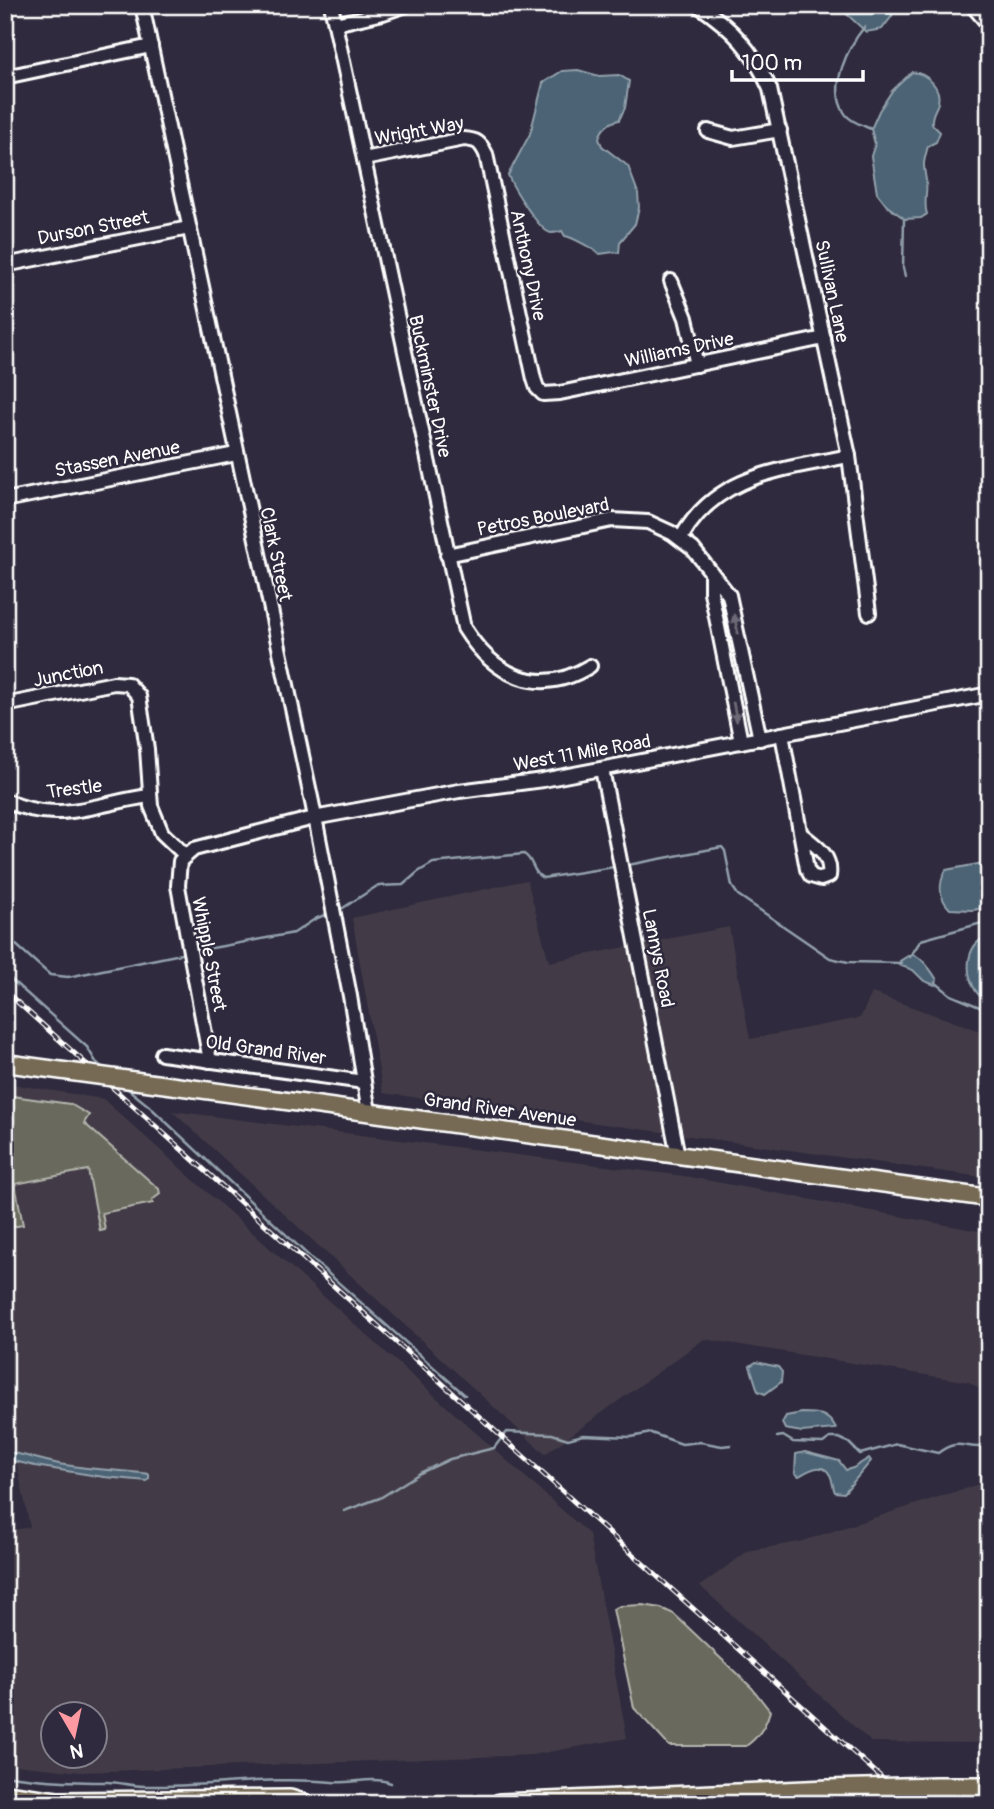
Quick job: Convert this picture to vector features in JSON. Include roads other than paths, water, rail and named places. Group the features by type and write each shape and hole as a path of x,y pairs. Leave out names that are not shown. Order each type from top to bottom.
{"highway":[{"path":"500,1804 828,1790 989,1787"},
{"path":"5,1795 57,1802 290,1800 303,1804"}],"main road":[{"name":"Grand River Avenue","path":"5,1063 989,1198"}],"street":[{"name":"Clark Street","path":"142,5 314,818 350,996 369,1112"},
{"name":"Buckminster Drive","path":"331,5 464,628 495,666 512,674 537,681 560,681 590,666"},
{"path":"335,24 406,5"},
{"name":"Sullivan Lane","path":"698,5 729,27 750,51 762,69 770,89 849,456 869,613"},
{"path":"972,5 989,25"},
{"path":"5,77 151,46"},
{"path":"708,131 733,138 780,130"},
{"name":"Wright Way","path":"363,159 464,139 481,143"},
{"name":"Anthony Drive","path":"481,143 486,154 534,379 543,394"},
{"name":"Durson Street","path":"5,265 189,228"},
{"path":"670,281 686,318 697,365"},
{"name":"Williams Drive","path":"543,394 551,395 824,338"},
{"name":"Stassen Avenue","path":"5,500 236,454"},
{"path":"681,538 704,508 729,488 763,474 849,456"},
{"name":"Petros Boulevard","path":"447,555 612,520 648,522 681,538 729,595 760,739"},
{"path":"711,572 711,592 741,742"},
{"path":"724,661 744,658"},
{"name":"Junction","path":"5,705 114,683 128,684 139,696 147,749 149,796"},
{"name":"West 11 Mile Road","path":"185,855 194,849 314,818 459,791 543,780 989,694"},
{"path":"782,734 801,834"},
{"name":"Lannys Road","path":"602,768 678,1156"},
{"path":"149,796 162,833 185,855"},
{"name":"Trestle","path":"5,800 30,810 51,814 149,796"},
{"name":"Whipple Street","path":"185,855 180,862 178,886 210,1061"},
{"name":"Old Grand River","path":"162,1054 364,1082"}],"water":[{"path":"837,5 894,5 892,16 882,29 866,32"},
{"path":"578,70 599,76 619,75 629,81 625,108 619,120 606,126 599,139 602,146 628,166 638,193 639,208 635,224 620,242 619,253 600,254 565,236 562,231 546,231 527,208 508,175 530,134 543,83 562,71"},
{"path":"912,72 927,78 938,92 932,124 940,132 936,142 928,146 924,160 927,214 921,218 905,219 887,206 877,193 871,156 875,144 871,129 892,91"},
{"path":"989,862 989,907 973,910 950,909 941,891 946,870"},
{"path":"989,936 989,995 980,996 971,981 969,963 974,946"},
{"path":"911,954 929,968 937,980 935,985 924,981 913,970 899,965 900,961"},
{"path":"756,1362 778,1367 782,1372 781,1382 765,1394 758,1391 750,1366"},
{"path":"802,1413 822,1415 830,1420 836,1429 802,1432 785,1429 782,1423 786,1416"},
{"path":"5,1452 76,1467 149,1474 149,1478 147,1481 104,1477 35,1466 5,1459"},
{"path":"805,1452 839,1461 846,1470 869,1458 871,1461 844,1493 835,1492 831,1477 823,1469 815,1468 799,1476 795,1473 796,1454"}],"waterway":[{"path":"865,26 842,67 838,91 846,115 871,129"},
{"path":"904,219 905,276"},
{"path":"628,865 722,847 732,886 738,895 830,958 848,962 902,963"},
{"path":"343,908 377,886 403,885 433,863 524,854 543,878 614,867"},
{"path":"196,951 294,933 327,914"},
{"path":"910,957 921,940 989,921"},
{"path":"5,935 50,975 68,977 186,953"},
{"path":"5,974 87,1047 104,1069"},
{"path":"935,982 951,995 989,1011"},
{"path":"123,1085 465,1395"},
{"path":"344,1511 380,1498 420,1473 450,1459 494,1448 506,1432 552,1434 568,1439 583,1435 631,1437 651,1433 682,1444 700,1442 731,1445"},
{"path":"777,1437 783,1436 793,1442 823,1443 830,1438 839,1438 860,1454 897,1444 938,1453 952,1445 989,1446"},
{"path":"5,1775 144,1786 285,1780 376,1780 391,1783"}],"railway":[{"path":"5,991 911,1804"}]}
